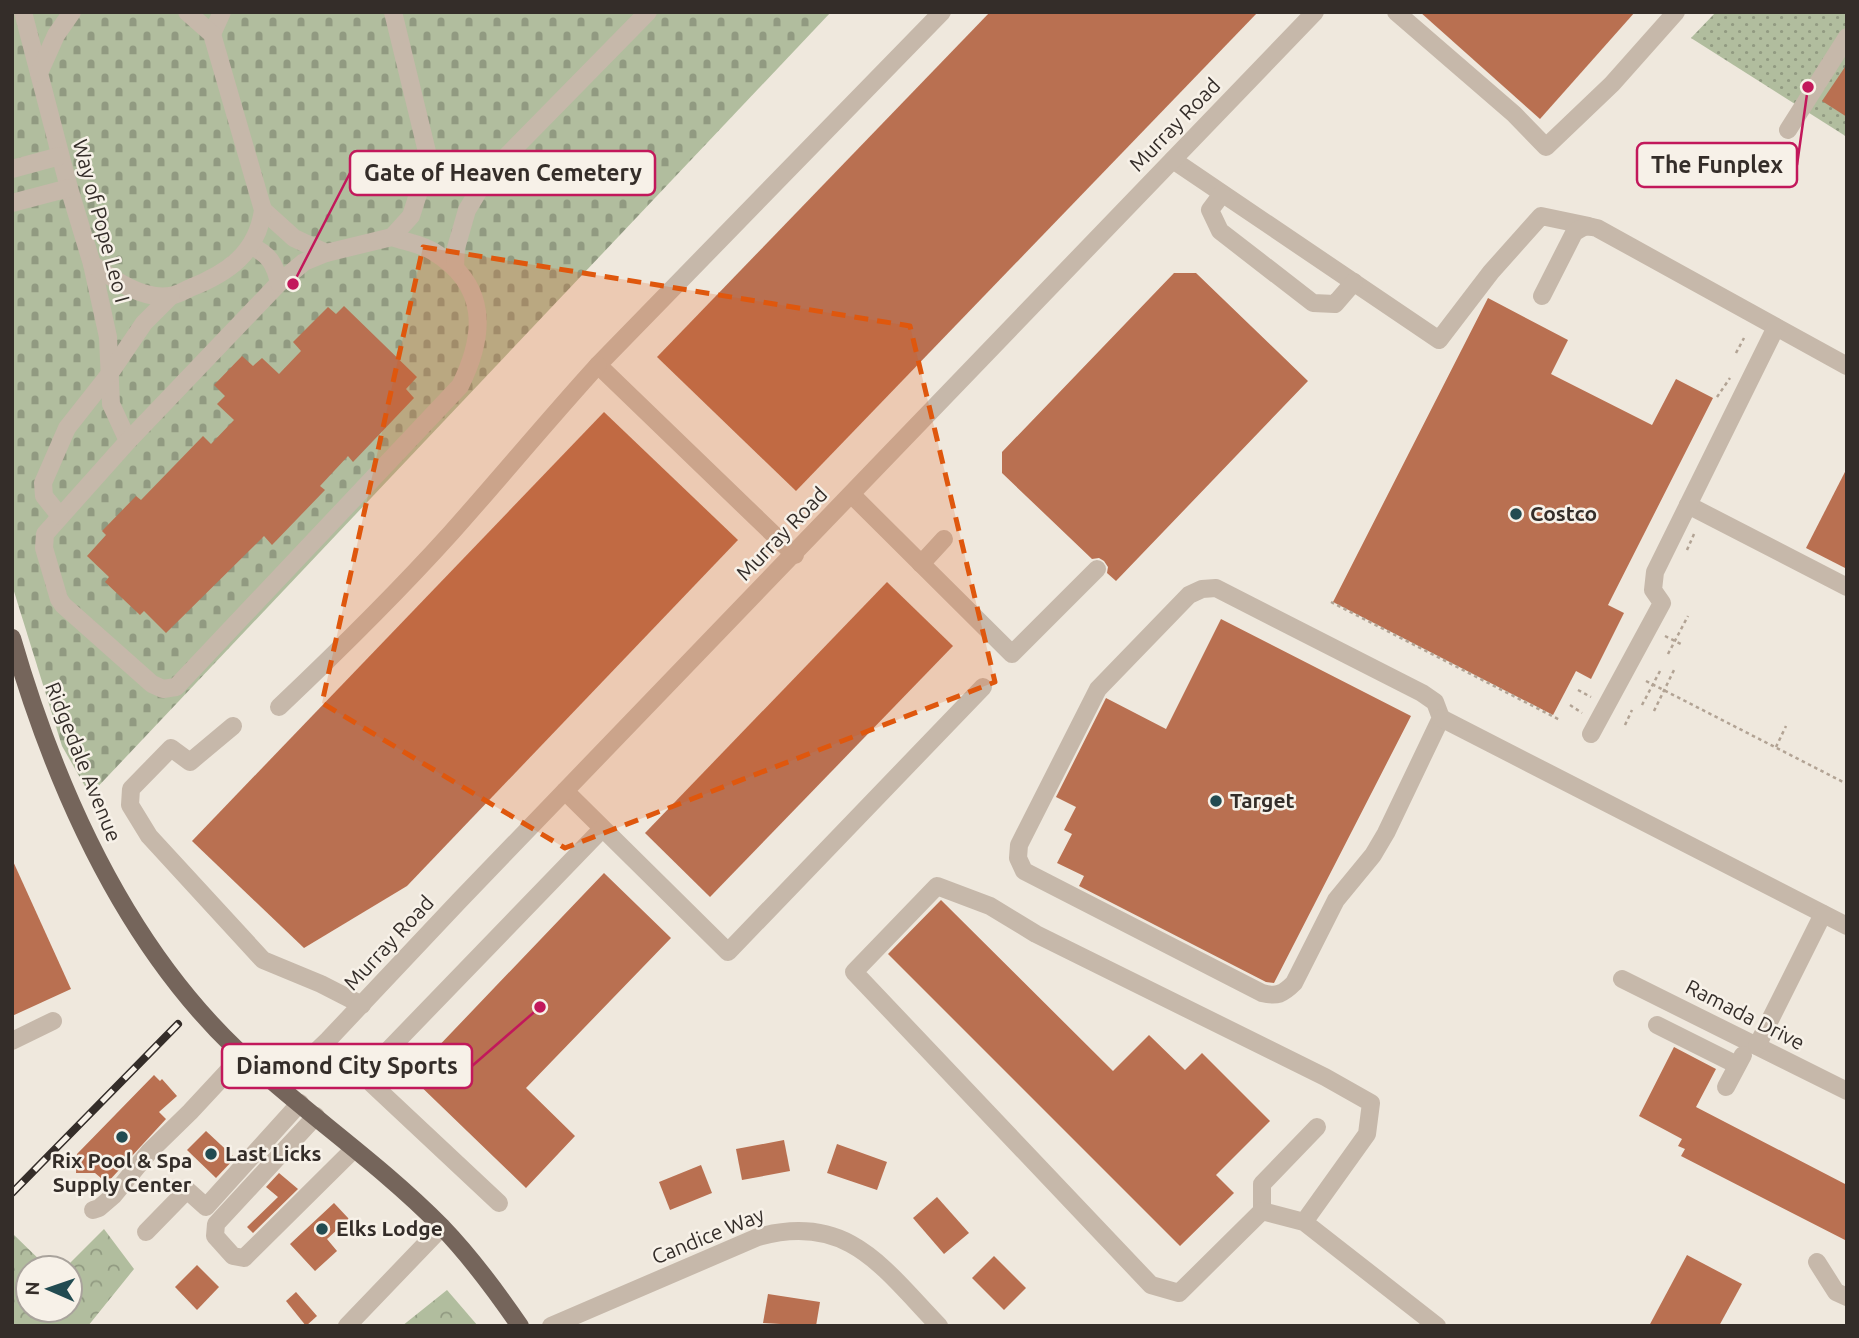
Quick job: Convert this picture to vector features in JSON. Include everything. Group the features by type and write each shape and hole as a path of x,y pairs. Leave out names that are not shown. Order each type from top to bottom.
{"main road":[{"name":"Ridgedale Avenue","path":"12,639 17,670 74,812 135,922 168,969 199,1009 243,1055 442,1227 487,1278 520,1326"}],"street":[{"name":"Way of Pope Leo I","path":"23,12 60,156 92,264 108,337 111,404 128,441"},
{"path":"38,72 56,35 72,12"},
{"path":"60,516 44,496 43,483 67,428 108,376 144,323 171,296 219,276 251,246 260,229 263,210 212,34 187,12"},
{"path":"212,34 222,12"},
{"path":"392,237 411,216 429,160 393,12"},
{"path":"455,267 456,248 467,210 488,175 648,12"},
{"path":"279,707 347,643 442,542 598,365 942,12"},
{"name":"Murray Road","path":"280,1086 362,1005 1315,12"},
{"path":"1396,12 1514,114 1546,147 1612,84 1676,12"},
{"path":"1788,130 1847,37"},
{"path":"12,169 60,156"},
{"path":"1173,160 1439,340 1491,272 1541,216 1597,228 1847,366"},
{"path":"12,203 69,188"},
{"path":"1222,194 1210,210 1220,231 1313,303 1335,304 1354,282"},
{"path":"263,210 294,238 326,253"},
{"path":"1542,296 1574,233 1589,226"},
{"path":"392,237 432,250 455,267 471,289 478,307 470,366 460,386 176,687 163,689 152,684 63,605 44,548 46,534 128,441 279,284 304,262 326,253 392,237"},
{"path":"251,246 265,252 276,267 279,284"},
{"path":"92,264 131,289 171,296"},
{"path":"1591,734 1662,603 1653,590 1652,582 1776,327"},
{"path":"598,365 794,555"},
{"path":"852,495 1012,654 1097,569"},
{"path":"1688,505 1847,587"},
{"path":"921,564 944,539"},
{"path":"1441,718 1386,833 1373,855 1336,900 1294,983 1284,994 1274,996 1262,993 1024,871 1018,858 1019,845 1098,689 1189,595 1202,589 1216,588 1422,693 1435,702 1441,718 1847,926"},
{"path":"565,791 728,952 983,687"},
{"path":"233,726 190,762 171,748 131,789 130,805 149,836 263,960 321,984 362,1005"},
{"path":"499,1203 372,1084 369,1077 371,1068 602,829"},
{"path":"1304,1222 1367,1134 1371,1104 1325,1077 1036,933 990,906 937,886 854,972 1151,1285 1179,1293 1262,1211 1262,1184 1317,1127"},
{"path":"1726,1087 1737,1065 1753,1044 1822,914"},
{"name":"Ramada Drive","path":"1622,979 1847,1091"},
{"path":"12,1041 53,1021"},
{"path":"1657,1025 1737,1065"},
{"path":"93,1210 99,1209 113,1196 149,1152 243,1055"},
{"path":"146,1232 187,1190 206,1207 300,1103"},
{"path":"316,1116 216,1224 215,1236 233,1256 244,1258 354,1149"},
{"path":"1262,1211 1304,1222 1437,1326"},
{"path":"347,1326 442,1227"},
{"name":"Candice Way","path":"551,1326 758,1237 781,1231 805,1230 828,1234 869,1254 939,1326"},
{"path":"1817,1262 1836,1292 1847,1297"}],"path":[{"path":"1736,353 1744,338"},
{"path":"1717,397 1734,372"},
{"path":"1687,550 1694,537"},
{"path":"1331,602 1560,720"},
{"path":"1668,654 1688,616"},
{"path":"1665,636 1684,645"},
{"path":"1654,711 1675,668"},
{"path":"1642,705 1660,671"},
{"path":"1646,681 1847,784"},
{"path":"1578,690 1590,696"},
{"path":"1570,705 1581,712"},
{"path":"1625,725 1632,710"},
{"path":"1776,747 1786,726"}],"highlighted area":[{"path":"423,247 910,326 995,682 565,848 322,703"}],"green space":[{"path":"12,12 831,12 90,795 62,746 12,585"},
{"path":"1716,12 1847,12 1847,137 1691,38"},
{"path":"104,1229 134,1269 88,1326 12,1326 12,1233 34,1254 14,1254 14,1324 84,1324 84,1254 79,1254"},
{"path":"447,1290 478,1326 402,1326"}],"building":[{"path":"990,12 1258,12 796,491 657,357"},
{"path":"1420,12 1635,12 1540,119"},
{"path":"1847,64 1847,117 1822,101"},
{"path":"1174,273 1196,273 1308,381 1116,581 1107,573 1108,567 1104,561 1099,558 1092,559 1002,473 1002,452"},
{"name":"Costco","path":"1488,298 1568,340 1551,374 1652,425 1676,379 1713,398 1608,605 1624,613 1591,679 1576,671 1553,715 1333,602"},
{"path":"344,306 417,377 406,389 414,398 353,462 348,456 320,486 325,490 272,545 264,536 166,633 144,611 140,615 105,582 109,577 87,556 106,535 102,531 136,496 141,500 203,436 211,444 234,420 217,404 225,396 214,385 242,356 253,366 262,358 279,374 301,351 293,342 328,307 336,314"},
{"path":"604,412 738,540 407,886 304,948 192,841"},
{"path":"1847,468 1847,569 1806,548"},
{"path":"887,582 953,646 710,897 645,833"},
{"name":"Target","path":"1221,619 1411,716 1274,983 1266,982 1079,886 1084,876 1057,863 1072,834 1064,830 1076,807 1056,797 1106,698 1166,729"},
{"path":"12,859 71,989 12,1016"},
{"path":"604,873 671,938 526,1088 575,1136 526,1188 410,1076"},
{"path":"941,900 1113,1071 1149,1035 1185,1070 1202,1053 1270,1121 1216,1175 1234,1193 1180,1246 888,954"},
{"path":"1674,1047 1716,1069 1696,1107 1847,1185 1847,1241 1681,1156 1685,1149 1678,1146 1682,1139 1639,1116"},
{"name":"Rix Pool & Spa Supply Center","path":"154,1075 160,1081 162,1079 177,1096 159,1112 166,1119 107,1183 95,1173 76,1173 77,1154"},
{"name":"Last Licks","path":"206,1131 235,1158 216,1178 187,1150"},
{"path":"784,1140 790,1171 742,1180 736,1149"},
{"path":"837,1144 887,1162 877,1190 827,1173"},
{"path":"701,1165 712,1193 670,1210 659,1182"},
{"path":"279,1173 298,1189 253,1233 247,1227 278,1197 266,1187"},
{"path":"937,1197 969,1233 944,1254 913,1218"},
{"name":"Elks Lodge","path":"334,1203 349,1219 327,1239 337,1251 315,1271 290,1244"},
{"path":"1687,1255 1742,1284 1719,1326 1649,1326"},
{"path":"994,1256 1026,1288 1004,1310 972,1278"},
{"path":"197,1265 219,1287 197,1310 175,1287"},
{"path":"296,1292 317,1316 306,1326 286,1301"},
{"path":"768,1294 820,1302 816,1326 763,1323"}],"railway":[{"path":"12,1193 178,1024"}],"place":[{"name":"The Funplex","path":"1808,87"},
{"name":"Gate of Heaven Cemetery","path":"293,284"},
{"name":"Costco","path":"1516,514"},
{"name":"Target","path":"1216,801"},
{"name":"Diamond City Sports","path":"540,1007"},
{"name":"Rix Pool & Spa Supply Center","path":"122,1137"},
{"name":"Last Licks","path":"211,1154"},
{"name":"Elks Lodge","path":"322,1229"}]}
